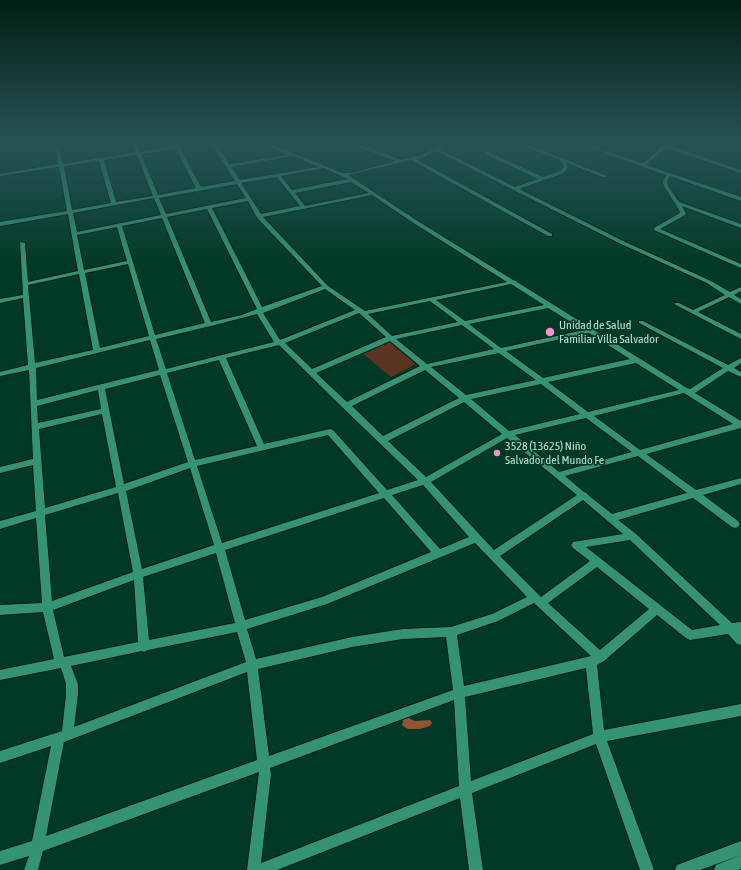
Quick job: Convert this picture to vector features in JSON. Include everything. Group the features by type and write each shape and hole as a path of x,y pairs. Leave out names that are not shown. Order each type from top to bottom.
{"street":[{"path":"65,185 97,351"},
{"path":"108,185 114,204"},
{"path":"151,185 209,325"},
{"path":"197,185 199,189"},
{"path":"0,224 224,185"},
{"path":"241,185 259,216 326,287 361,311 391,338 584,495 632,536 741,640"},
{"path":"285,185 303,207"},
{"path":"291,192 329,185"},
{"path":"359,185 514,282 548,306 689,391 741,425"},
{"path":"458,185 550,235"},
{"path":"505,185 621,242 709,282 741,302"},
{"path":"514,189 527,185"},
{"path":"666,185 678,203 683,214 656,229 741,266"},
{"path":"700,185 741,199"},
{"path":"259,216 372,194"},
{"path":"74,234 250,199"},
{"path":"678,203 741,226"},
{"path":"209,207 260,311 279,343 382,440 595,659 599,737 647,870"},
{"path":"119,225 163,372 219,547 252,665 265,774 254,870"},
{"path":"22,243 32,366 33,404 47,607 62,662 72,684 72,695 63,737 32,870"},
{"path":"25,284 130,262"},
{"path":"33,404 279,343 361,311 431,299 514,282"},
{"path":"0,374 209,325 260,311 326,287"},
{"path":"694,312 741,290"},
{"path":"0,301 26,296"},
{"path":"431,299 735,524"},
{"path":"678,304 740,335"},
{"path":"311,372 391,338 548,306"},
{"path":"641,322 741,375"},
{"path":"346,406 426,366 590,331"},
{"path":"222,358 261,447"},
{"path":"382,440 466,398 637,360"},
{"path":"0,610 47,607 219,547 424,482 508,434 689,391 741,360"},
{"path":"101,388 138,574 144,647"},
{"path":"35,427 106,411"},
{"path":"559,475 741,425"},
{"path":"0,525 122,488 192,464 330,432 438,553"},
{"path":"0,470 37,461"},
{"path":"611,518 741,481"},
{"path":"493,555 584,495"},
{"path":"632,536 576,546 690,635 741,627"},
{"path":"0,675 242,626 323,601 476,538"},
{"path":"0,757 63,737 252,665 352,642 404,634 451,632 494,618 538,601 596,562"},
{"path":"0,858 38,846 264,765 459,693 595,659 657,609"},
{"path":"451,632 459,693 466,788 476,870"},
{"path":"260,870 599,737 741,710"},
{"path":"682,870 741,848"},
{"path":"721,870 741,862"}],"shaded area":[{"path":"390,342 416,364 391,377 363,354"},
{"path":"406,705 409,710 410,719 415,721 430,720 432,723 430,726 420,729 408,729 403,726 402,718 394,714"}],"place":[{"name":"Unidad de Salud Familiar Villa Salvador","path":"550,332"},
{"name":"3528 (13625) Niño Salvador del Mundo Fe","path":"497,453"}]}
